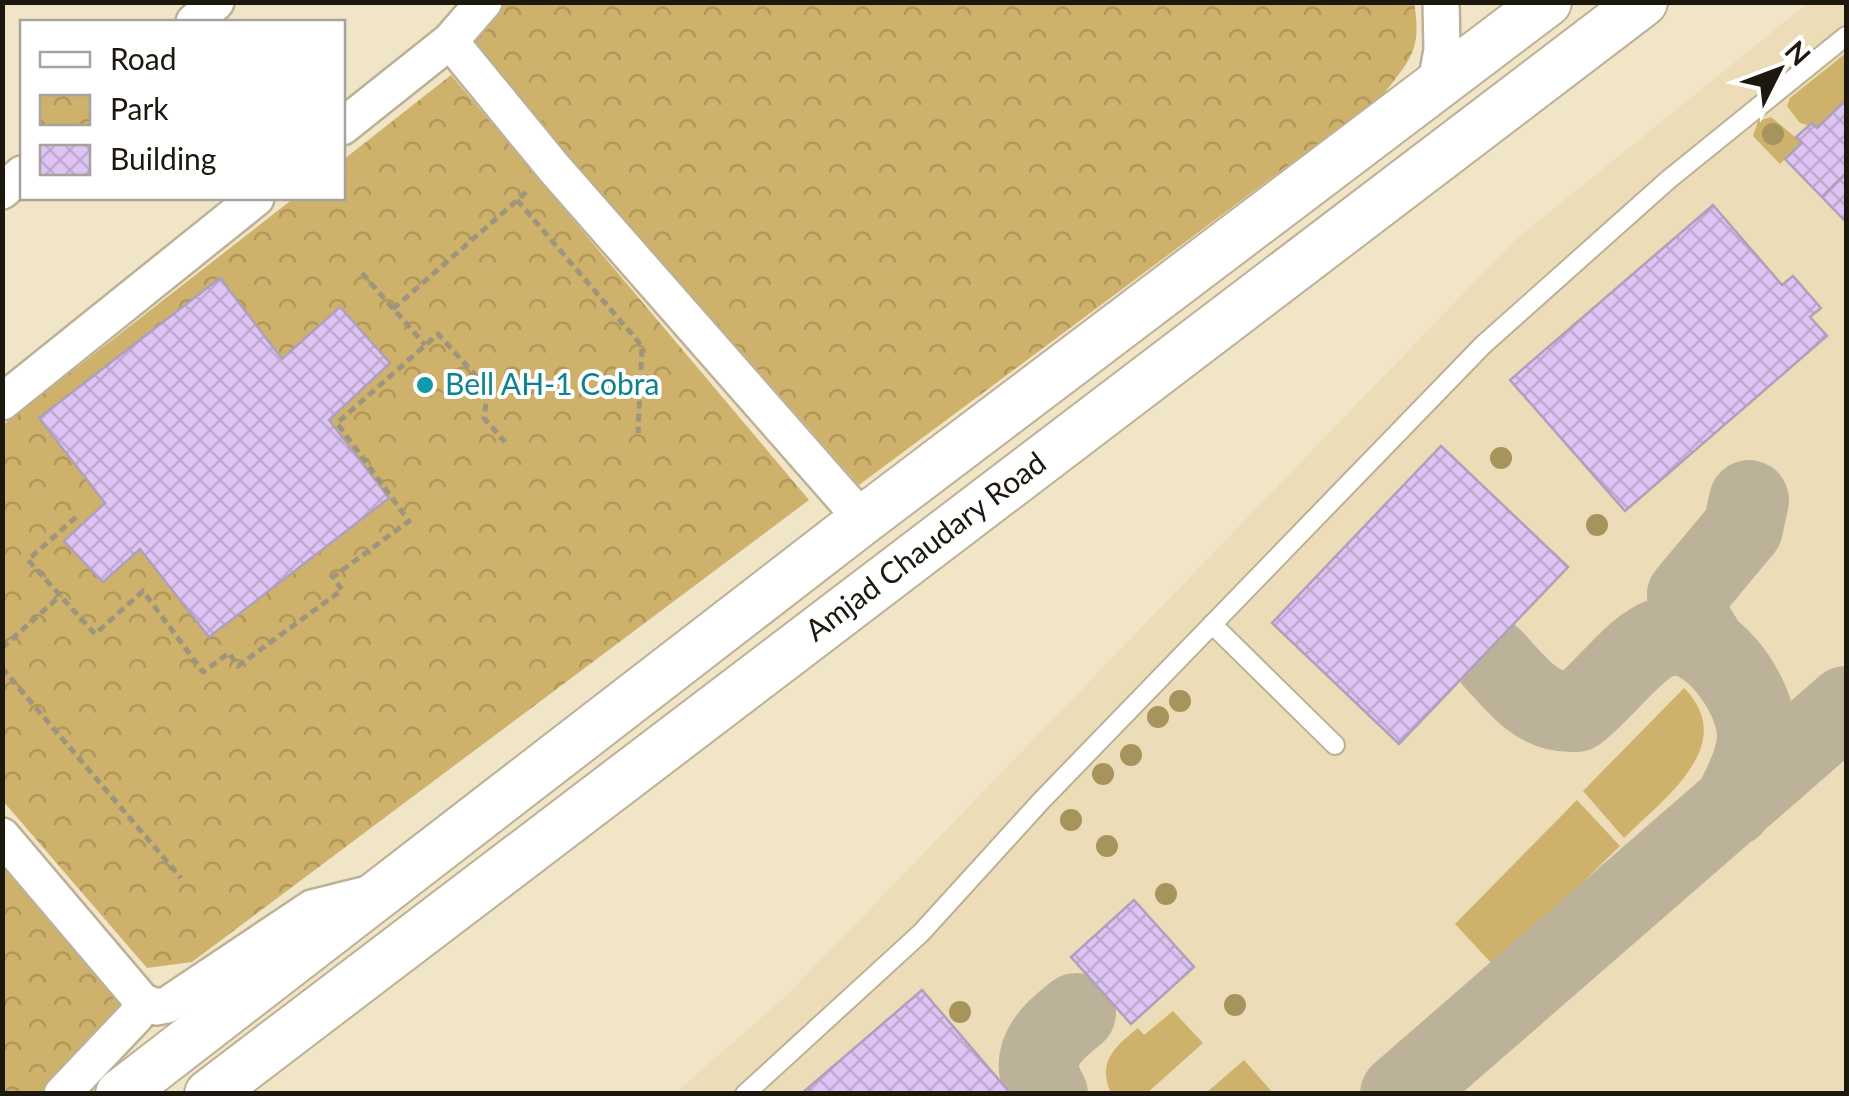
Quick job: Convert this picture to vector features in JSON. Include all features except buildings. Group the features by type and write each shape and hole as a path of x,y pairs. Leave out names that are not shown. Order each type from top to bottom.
{"main road":[{"name":"Amjad Chaudary Road","path":"120,1094 863,520 1547,2"},
{"name":"Amjad Chaudary Road","path":"210,1094 1628,7"}],"street":[{"path":"196,20 216,2"},
{"path":"345,126 450,41 484,2"},
{"path":"1434,88 1442,50 1441,2"},
{"path":"450,41 554,168 863,520"},
{"path":"2,402 254,200"},
{"path":"2,836 142,1002 168,1006 312,908 384,890"},
{"path":"62,1094 136,1016 142,1002"}],"lane":[{"path":"745,1094 920,933 1483,345 1668,180 1846,36"},
{"path":"1212,624 1334,746"}],"path":[{"path":"393,308 554,168"},
{"path":"517,200 642,346 638,433"},
{"path":"362,272 425,346"},
{"path":"76,517 28,560 95,634 143,591 203,672 229,653 238,666 342,590 333,577 409,521 337,423 438,334 488,389 484,418 505,442"},
{"path":"2,648 61,595"},
{"path":"2,668 181,878"}],"shaded area":[{"path":"1808,3 1846,3 1846,1093 674,1094 786,996 1515,240"}],"green space":[{"path":"503,2 1414,2 1416,32 1412,53 1383,95 859,485 476,51 478,28"},
{"path":"1846,53 1846,100 1817,128 1800,123 1787,106 1790,98"},
{"path":"451,75 809,500 192,962 147,968 3,801 2,426 291,200 345,200 345,158"},
{"path":"1771,117 1802,143 1780,164 1753,136 1758,121"},
{"path":"1684,688 1699,709 1704,730 1700,750 1675,788 1624,838 1583,791"},
{"path":"1577,800 1620,846 1495,967 1455,924"},
{"path":"2,854 129,1006 41,1093 3,1093"},
{"path":"1173,1011 1203,1043 1147,1093 1111,1093 1106,1073 1115,1049 1138,1028 1144,1035"},
{"path":"1244,1060 1273,1093 1206,1093"}],"taxiway":[{"path":"1706,645 1691,621 1687,595 1743,528 1749,500"},
{"path":"1492,658 1539,703 1576,712 1653,642 1681,636 1697,641 1727,666 1739,682 1754,717 1755,752 1733,806"},
{"path":"1400,1094 1846,706"},
{"path":"1048,1094 1039,1069 1043,1048 1076,1013"}],"place":[{"name":"Bell AH-1 Cobra","path":"425,385"}]}
